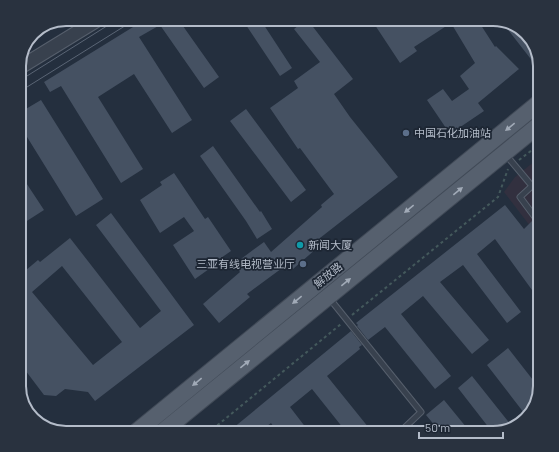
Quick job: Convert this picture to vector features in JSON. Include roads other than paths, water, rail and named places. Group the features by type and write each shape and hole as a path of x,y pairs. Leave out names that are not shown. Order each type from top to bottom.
{"main road":[{"name":"解放路","path":"144,426 533,108"},
{"name":"解放路","path":"170,426 328,297 512,160 533,133"}],"street":[{"path":"26,64 88,26"}],"lane":[{"path":"512,160 532,186 520,197 533,216"},
{"path":"328,297 420,412 406,426"}],"tram line":[{"path":"26,77 107,26"},
{"path":"26,88 125,26"}],"place":[{"name":"中国石化加油站","path":"406,133"},
{"name":"新闻大厦","path":"300,245"},
{"name":"三亚有线电视营业厅","path":"303,264"}]}
